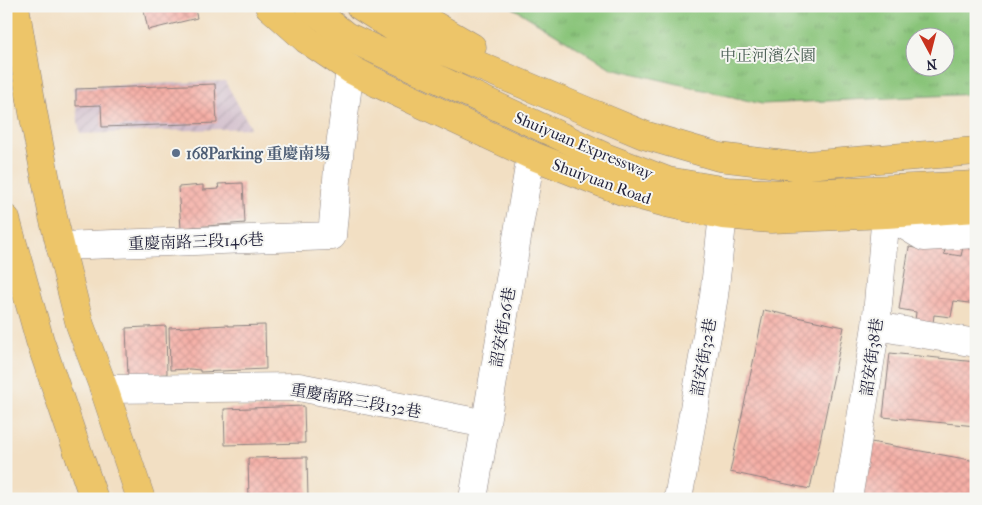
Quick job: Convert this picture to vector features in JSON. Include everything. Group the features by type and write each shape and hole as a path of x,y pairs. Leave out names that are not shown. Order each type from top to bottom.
{"main road":[{"path":"15,6 44,173 80,325 141,499"},
{"name":"Shuiyuan Road","path":"269,6 307,40 350,69 376,83 531,155 622,191 722,215 772,219 976,208"},
{"name":"Shuiyuan Expressway","path":"309,6 346,36 605,157 668,181 727,191 786,194 976,185"},
{"name":"Shuiyuan Expressway","path":"360,6 404,34 584,110 644,135 719,157 794,166 976,151"},
{"path":"401,6 584,110"},
{"path":"6,221 40,341 94,499"}],"street":[{"name":"重慶南路三段146巷","path":"60,246 332,236 340,146 350,69"},
{"name":"詔安街26巷","path":"473,499 531,155"},
{"path":"886,214 924,237 976,234"},
{"name":"詔安街38巷","path":"848,499 876,326 886,214"},
{"name":"詔安街32巷","path":"678,499 714,296 722,215"},
{"path":"876,326 976,343"},
{"name":"重慶南路三段132巷","path":"104,389 299,387 486,424"}],"shaded area":[{"path":"225,81 251,128 80,134 73,87"}],"green space":[{"name":"中正河濱公園","path":"510,6 976,6 976,94 762,104 611,68"}],"building":[{"path":"143,6 194,6 197,18 148,30"},
{"path":"215,84 217,123 102,127 101,105 76,106 76,89"},
{"path":"243,183 245,223 181,228 178,187 203,185 203,190 219,189 218,184"},
{"path":"946,245 944,254 961,256 963,247 974,250 976,245 976,304 954,301 951,317 934,315 933,323 915,321 916,312 899,309 909,247 927,250"},
{"path":"764,310 844,327 810,489 730,472"},
{"path":"265,325 266,369 200,372 200,370 190,369 170,370 169,328"},
{"path":"166,326 167,374 128,376 126,328"},
{"path":"890,353 976,362 976,426 883,417"},
{"path":"304,406 305,443 225,445 224,409"},
{"path":"871,442 976,461 976,499 861,499"},
{"path":"307,457 308,499 249,499 248,458"}],"place":[{"name":"168Parking 重慶南場","path":"176,153"}]}
